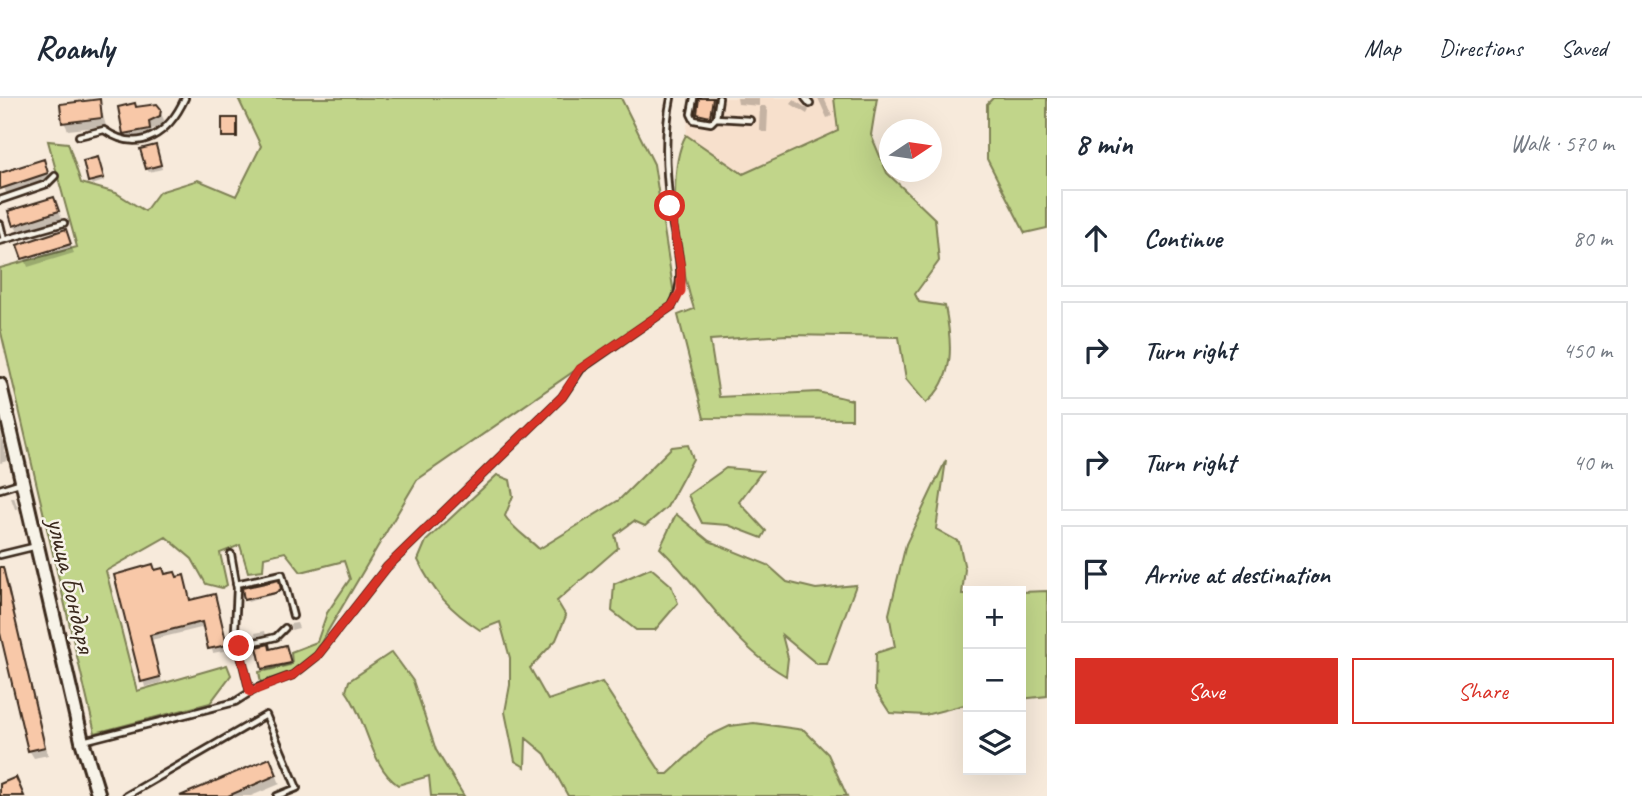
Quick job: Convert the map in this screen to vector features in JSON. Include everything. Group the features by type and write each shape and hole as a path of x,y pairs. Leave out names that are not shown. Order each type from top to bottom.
{"main road":[{"name":"улица Бондаря","path":"0,385 82,741 99,796"}],"lane":[{"path":"79,135 104,130 117,139 131,141 154,136 165,131 186,98"},
{"path":"82,741 235,702 250,692 293,675 317,656 387,567 562,397 580,369 672,306 681,291 681,269 670,206 668,132 671,98"},
{"path":"694,98 691,114 694,120 711,123 716,118 719,98"},
{"path":"805,98 810,104"},
{"path":"716,118 750,120"},
{"path":"0,200 47,184 55,176"},
{"path":"0,224 2,241 64,223"},
{"path":"0,489 23,482"},
{"path":"0,555 37,546"},
{"path":"231,554 236,584 235,631 250,692"},
{"path":"236,584 282,574 293,616"},
{"path":"239,646 276,638 285,628"},
{"path":"126,796 265,715 297,788 277,796"}],"shaded area":[{"path":"691,98 834,98 838,131 742,174 686,135"}],"green space":[{"path":"238,98 621,98 654,164 675,301 417,480 313,656 293,674 261,684 259,672 292,664 291,652 317,642 327,613 350,579 344,561 301,572 285,552 264,557 263,570 248,572 240,545 220,553 227,585 222,588 206,584 192,559 166,537 106,571 137,691 227,665 231,675 210,703 95,733 0,328 0,268 77,247 48,141 68,143 81,183 116,193 145,211 159,192 198,180 236,196 261,146"},
{"path":"834,98 877,98 871,135 879,154 879,182 896,182 935,219 939,261 915,294 919,302 945,306 950,346 943,382 926,403 906,379 899,337 787,335 710,340 719,397 818,392 852,400 852,419 704,418 678,315 694,309 676,221 676,173 679,152 686,135 743,174 838,131"},
{"path":"993,98 1047,98 1047,228 1025,233 987,159 987,104"},
{"path":"688,445 693,459 667,507 645,526 634,521 615,535 618,548 557,601 566,616 556,640 530,668 548,700 602,682 662,774 668,774 709,736 730,726 754,723 804,730 828,754 847,796 568,796 545,754 526,738 525,767 515,761 505,712 510,685 510,658 500,622 480,630 470,623 437,591 418,560 426,541 497,475 510,480 513,496 505,516 539,549 619,500 672,447"},
{"path":"946,460 936,529 959,542 965,569 962,594 963,705 925,715 890,713 875,690 876,653 895,647 889,614 906,544"},
{"path":"726,468 762,471 739,502 766,531 762,538 728,525 702,523 688,495"},
{"path":"676,514 709,541 768,565 787,582 816,589 856,585 827,664 817,664 782,635 788,658 786,676 750,649 660,548"},
{"path":"651,568 671,585 678,603 655,630 636,630 612,611 614,584"},
{"path":"1047,591 1047,696 1026,698 1026,649 1026,592"},
{"path":"392,652 413,681 436,750 464,796 431,796 429,776 398,785 381,767 375,755 346,691 349,681"}],"building":[{"path":"699,98 713,98 710,117 697,114"},
{"path":"100,99 102,118 62,123 60,104"},
{"path":"135,103 136,107 157,104 161,109 160,116 149,121 150,129 123,134 118,107"},
{"path":"222,118 237,118 237,137 222,137"},
{"path":"156,145 161,165 146,169 140,149"},
{"path":"98,157 104,178 88,182 83,161"},
{"path":"44,159 48,173 0,189 0,173"},
{"path":"54,197 59,211 13,226 8,211"},
{"path":"66,229 71,244 22,259 17,245"},
{"path":"153,564 155,570 163,568 165,574 175,572 177,577 184,575 190,600 215,594 227,645 208,649 202,622 150,635 160,677 141,682 114,575"},
{"path":"0,567 3,567 45,747 28,751 0,633"},
{"path":"279,580 281,589 275,593 244,600 242,588"},
{"path":"269,644 270,649 286,645 291,663 262,669 257,647"},
{"path":"270,758 277,775 228,796 180,796"},
{"path":"16,777 24,796 0,796 0,784"}],"route":[{"path":"239,646 250,692 293,675 317,656 387,567 562,397 580,369 672,306 681,291 681,269 670,206"}]}
